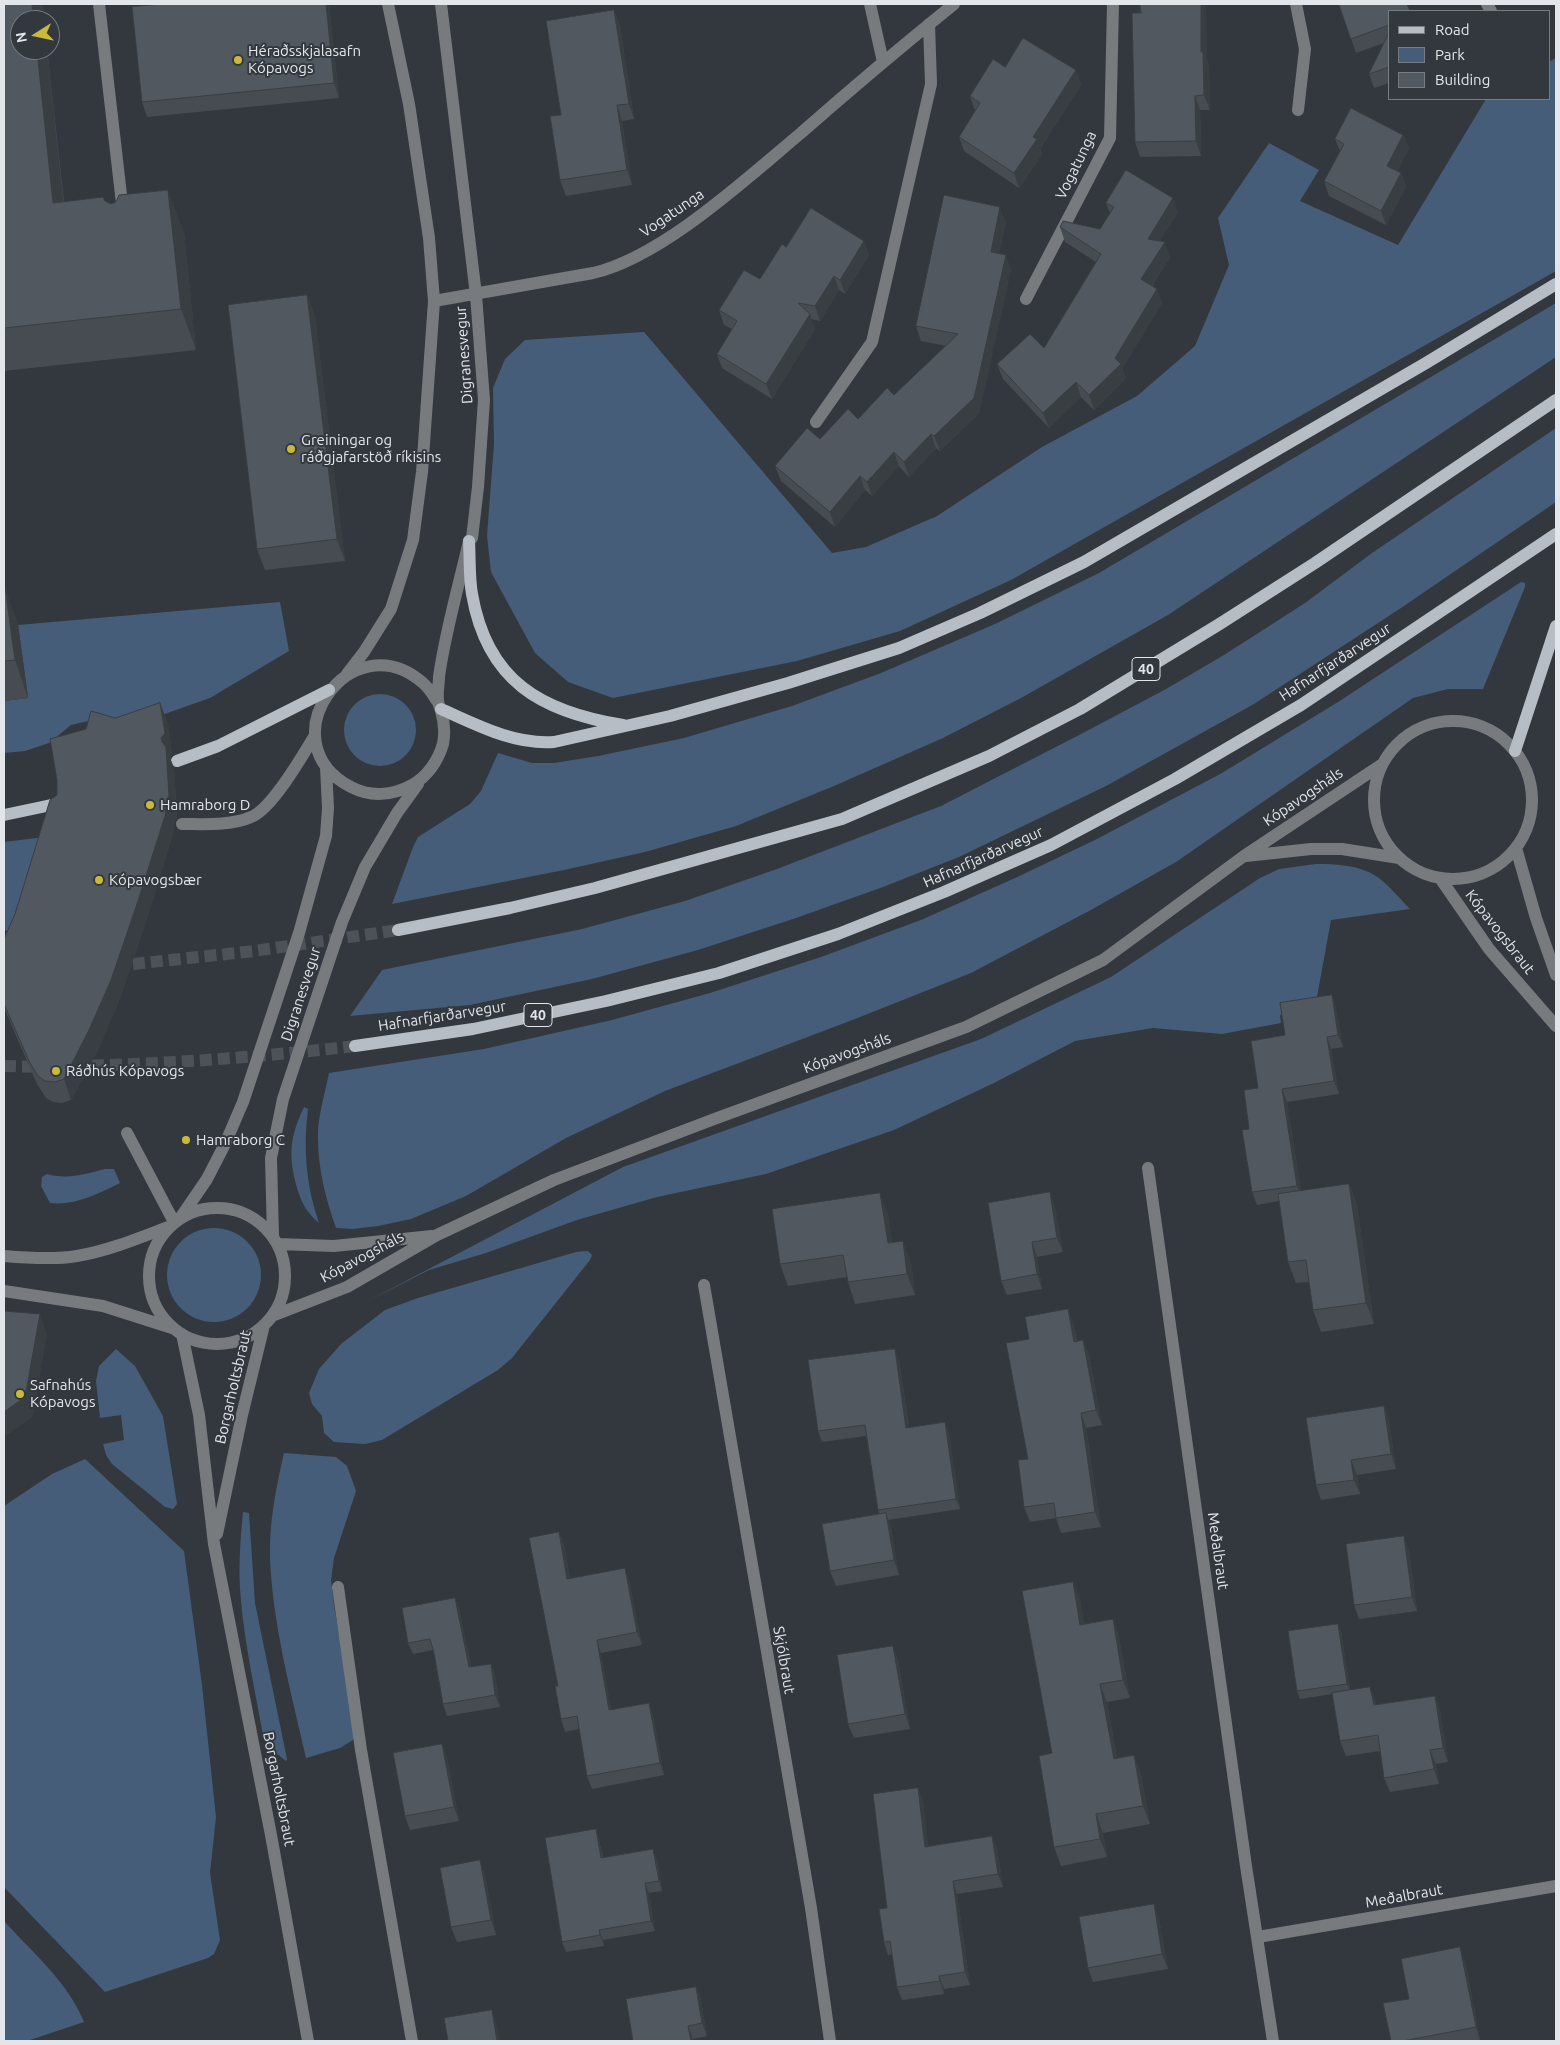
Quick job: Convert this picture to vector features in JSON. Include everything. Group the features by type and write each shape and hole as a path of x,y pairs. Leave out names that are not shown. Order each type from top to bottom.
{"main road":[{"path":"439,705 497,733 536,743 554,742 630,726 735,699 899,648 980,613 1092,557 1418,368 1556,284"},
{"name":"40","path":"398,930 510,908 595,888 842,819 989,756 1080,709 1218,626 1315,563 1556,400"},
{"name":"Hafnarfjarðarvegur","path":"355,1046 473,1029 606,1001 719,973 838,934 944,892 1051,845 1192,769 1301,705 1556,534"},
{"path":"469,541 472,592 477,617 489,649 503,670 519,685 548,704 582,717 630,726"},
{"path":"1516,751 1556,626"},
{"path":"177,761 218,746 329,690"},
{"path":"10,814 57,809"}],"street":[{"path":"99,4 125,228"},
{"name":"Digranesvegur","path":"345,676 364,652 390,609 413,540 422,472 434,301 429,238 409,104 388,4"},
{"name":"Digranesvegur","path":"439,705 443,655 469,541 472,538 478,487 484,400 476,295 441,4"},
{"path":"870,4 883,62"},
{"name":"Vogatunga","path":"434,301 610,270 638,255 672,235 728,194 954,4"},
{"name":"Vogatunga","path":"1026,299 1110,138 1113,4"},
{"path":"1296,4 1305,49 1298,110"},
{"path":"816,422 872,342 931,84 929,24"},
{"path":"386,666 407,672 424,684 439,705 444,722 443,744 434,764 420,780 402,791 381,794 360,792 341,782 326,767 319,752 315,735 316,719 321,704 329,690 345,676 365,667 386,666"},
{"path":"1445,720 1472,722 1496,732 1516,751 1528,774 1532,799 1528,825 1516,848 1500,863 1482,874 1461,879 1440,878 1417,871 1399,858 1383,838 1375,814 1374,789 1381,765 1397,742 1419,727 1445,720"},
{"path":"182,824 238,821 259,812 290,776 315,735"},
{"name":"Kópavogsháls","path":"268,1320 347,1287 437,1235 554,1180 717,1118 966,1028 1103,960 1244,856 1381,765"},
{"name":"Digranesvegur","path":"174,1222 207,1178 243,1102 299,933 326,836 328,808 326,767"},
{"name":"Digranesvegur","path":"275,1240 271,1158 283,1098 342,922 364,867 397,812 420,780"},
{"name":"Kópavogsbraut","path":"1516,848 1536,918 1556,975"},
{"path":"1244,856 1311,849 1342,849 1399,858"},
{"name":"Kópavogsbraut","path":"1440,878 1489,948 1556,1026"},
{"path":"127,1133 174,1222"},
{"name":"Meðalbraut","path":"1148,1168 1246,1866 1273,2041"},
{"path":"4,1256 48,1258 76,1256 103,1249 174,1222 200,1209 221,1207 240,1211 258,1221 275,1240 283,1262 285,1281 281,1299 268,1320 246,1338 224,1344 202,1343 142,1317 103,1306 4,1291"},
{"path":"174,1222 155,1246 148,1268 148,1276 149,1291 159,1312 178,1332"},
{"name":"Kópavogsháls","path":"275,1240 334,1246 437,1235"},
{"name":"Skjólbraut","path":"704,1285 810,1908 830,2041"},
{"name":"Borgarholtsbraut","path":"214,1544 242,1415 268,1320"},
{"name":"Borgarholtsbraut","path":"178,1332 199,1415 214,1544 271,1835 308,2041"},
{"path":"338,1587 361,1750 412,2041"},
{"name":"Meðalbraut","path":"1258,1937 1556,1886"}],"green space":[{"path":"1556,58 1556,271 1011,580 900,631 797,661 613,698 568,682 535,653 491,572 487,536 494,444 493,388 505,359 525,340 644,332 832,553 866,547 937,516 1042,447 1137,396 1195,346 1229,265 1218,218 1269,143 1319,170 1300,201 1398,245 1485,100 1550,100 1550,61"},
{"path":"1556,303 1556,357 1168,615 1021,698 943,738 834,786 736,826 645,852 392,904 418,837 470,804 481,791 498,753 532,763 554,763 598,756 684,738 792,706 881,673 995,624 1099,573"},
{"path":"1556,428 1556,502 1401,608 1254,704 1106,786 959,857 796,918 698,950 592,979 470,1005 350,1016 382,970 582,929 685,901 777,869 941,806 1166,689 1224,655 1305,603 1372,553"},
{"path":"1521,582 1525,583 1525,587 1483,689 1448,689 1413,698 1176,862 1089,911 971,973 665,1091 566,1138 466,1196 411,1219 353,1229 336,1228 323,1184 318,1150 319,1123 329,1073 484,1049 612,1020 710,993 821,957 921,920 1097,839 1222,773 1338,702"},
{"path":"280,602 289,651 210,698 159,716 88,721 71,725 49,743 25,751 4,753 4,701 28,698 18,625"},
{"path":"380,694 400,700 410,710 416,730 410,750 400,760 380,766 360,760 350,750 344,730 350,710 360,700"},
{"path":"53,836 23,936 4,930 4,842"},
{"path":"1316,864 1347,866 1369,872 1385,883 1410,909 1331,920 1315,1008 1280,1015 1281,1023 1222,1034 1153,1028 1075,1041 994,1083 894,1130 766,1174 657,1197 577,1220 486,1253 429,1270 364,1303 623,1167 981,1039 1111,977 1260,878 1279,869"},
{"path":"304,1107 308,1109 306,1152 308,1181 319,1223 301,1200 293,1168 293,1138"},
{"path":"114,1169 120,1183 77,1201 50,1203 41,1186 42,1177 47,1174 69,1176"},
{"path":"214,1228 232,1232 247,1242 257,1257 261,1275 257,1293 247,1308 232,1318 214,1322 196,1318 181,1308 171,1293 167,1275 171,1257 181,1242 196,1232"},
{"path":"588,1251 592,1255 590,1260 512,1358 498,1370 382,1440 365,1444 334,1442 324,1433 322,1416 312,1404 309,1393 319,1369 341,1344 385,1310 418,1298 576,1252"},
{"path":"116,1349 135,1366 163,1416 177,1504 173,1509 165,1507 112,1464 106,1455 103,1444 124,1440 121,1415 100,1418 96,1381 99,1366"},
{"path":"284,1453 336,1457 347,1466 356,1491 334,1558 331,1580 356,1730 353,1740 340,1748 306,1758 279,1634 270,1559 272,1519"},
{"path":"85,1459 184,1551 202,1685 216,1817 210,1873 220,1940 214,1954 208,1958 105,1992 4,1887 4,1506 52,1474"},
{"path":"243,1512 249,1513 255,1603 286,1761 268,1747 263,1735 250,1668 240,1590"},
{"path":"4,1921 59,1981 77,2007 84,2022 27,2041 4,2041"}],"building":[{"path":"4,4 32,4 32,10 10,10 10,60 38,60 53,203 103,197 105,201 111,204 116,202 119,195 168,190 181,309 4,328"},
{"name":"Héraðsskjalasafn Kópavogs","path":"162,4 326,4 334,83 142,102 132,7"},
{"path":"1140,4 1201,4 1201,52 1203,52 1204,95 1195,96 1196,141 1135,142 1132,13 1141,13"},
{"path":"1339,4 1407,4 1410,10 1388,10 1388,25 1351,39"},
{"path":"614,10 629,104 617,105 627,170 560,180 550,116 561,115 546,21"},
{"path":"1388,35 1388,67 1369,74"},
{"path":"1023,38 1076,70 1033,137 1037,139 1014,173 959,137 980,103 970,96 993,59 1005,67"},
{"path":"1351,108 1403,135 1387,166 1401,173 1381,211 1324,181 1344,144 1335,139"},
{"path":"1126,170 1173,198 1148,239 1165,242 1141,279 1157,289 1115,358 1121,364 1089,395 1076,382 1043,413 997,364 1030,334 1044,348 1101,254 1060,227 1063,221 1100,229 1114,207 1106,203"},
{"path":"944,195 1000,207 991,252 1006,255 974,398 934,436 931,434 904,462 894,452 867,482 860,476 830,512 775,466 807,428 820,439 848,409 858,419 887,388 894,395 958,334 916,326"},
{"path":"811,208 864,241 840,280 834,276 815,306 798,303 810,314 766,384 717,354 737,321 719,310 744,270 760,279 782,244 786,247"},
{"name":"Greiningar og ráðgjafarstöð ríkisins","path":"307,295 337,539 257,549 228,305"},
{"path":"4,588 15,660 4,661"},
{"name":"Kópavogsbær","path":"160,703 165,733 161,738 166,747 169,796 165,816 111,980 89,1030 64,1079 55,1082 45,1081 38,1076 30,1063 4,1004 4,939 15,914 50,800 57,795 57,780 50,739 86,729 91,711 115,718"},
{"path":"1332,995 1338,1035 1327,1037 1334,1081 1282,1089 1297,1186 1252,1192 1242,1130 1249,1129 1244,1090 1258,1088 1251,1041 1285,1035 1280,1003"},
{"path":"1349,1184 1366,1303 1313,1310 1306,1260 1288,1262 1278,1194"},
{"path":"1050,1192 1057,1238 1032,1242 1037,1274 1001,1281 988,1203"},
{"path":"880,1193 888,1243 903,1241 907,1274 848,1282 843,1255 780,1264 772,1209"},
{"path":"1068,1309 1074,1342 1083,1340 1096,1410 1081,1413 1095,1512 1056,1518 1054,1503 1024,1507 1018,1460 1028,1459 1006,1343 1029,1339 1025,1317"},
{"path":"4,1311 40,1314 25,1397 4,1412"},
{"path":"895,1349 906,1428 945,1422 956,1499 878,1510 865,1425 818,1431 808,1360"},
{"path":"1384,1406 1391,1454 1351,1460 1354,1480 1316,1485 1306,1418"},
{"path":"886,1513 894,1560 830,1571 822,1524"},
{"path":"559,1532 567,1579 625,1568 637,1632 597,1640 609,1710 649,1703 660,1763 587,1776 577,1716 561,1719 555,1686 558,1686 529,1538"},
{"path":"1404,1536 1412,1597 1354,1605 1346,1544"},
{"path":"1073,1582 1080,1625 1113,1619 1123,1680 1100,1684 1114,1759 1134,1755 1143,1806 1096,1814 1100,1839 1054,1847 1039,1756 1052,1753 1022,1591"},
{"path":"455,1598 469,1667 491,1664 495,1695 443,1704 430,1639 408,1643 402,1608"},
{"path":"1338,1624 1347,1684 1297,1691 1288,1631"},
{"path":"893,1646 905,1714 848,1724 837,1655"},
{"path":"1370,1687 1374,1705 1435,1696 1443,1748 1430,1750 1434,1769 1384,1778 1378,1735 1340,1741 1332,1693"},
{"path":"442,1744 454,1807 405,1816 393,1753"},
{"path":"918,1788 925,1847 992,1836 998,1874 953,1881 965,1972 939,1976 940,1981 897,1987 890,1941 884,1942 879,1909 887,1908 873,1794"},
{"path":"596,1829 601,1858 653,1849 659,1881 645,1883 651,1921 599,1930 600,1935 562,1942 545,1838"},
{"path":"480,1860 491,1920 451,1927 440,1868"},
{"path":"1154,1904 1162,1954 1088,1968 1079,1917"},
{"path":"1460,1947 1476,2027 1403,2041 1391,2041 1383,2003 1409,1999 1401,1959"},
{"path":"696,1987 702,2023 688,2026 691,2041 633,2041 626,1999"},
{"path":"492,2010 497,2041 448,2041 444,2018"}],"tunnel":[{"path":"115,966 254,951 398,930"},
{"path":"74,1066 215,1059 355,1046"},
{"path":"4,1066 46,1067"}],"place":[{"name":"Héraðsskjalasafn Kópavogs","path":"238,60"},
{"name":"Greiningar og ráðgjafarstöð ríkisins","path":"291,449"},
{"name":"Hamraborg D","path":"150,805"},
{"name":"Kópavogsbær","path":"99,880"},
{"name":"Ráðhús Kópavogs","path":"56,1071"},
{"name":"Hamraborg C","path":"186,1140"},
{"name":"Safnahús Kópavogs","path":"20,1394"}]}
